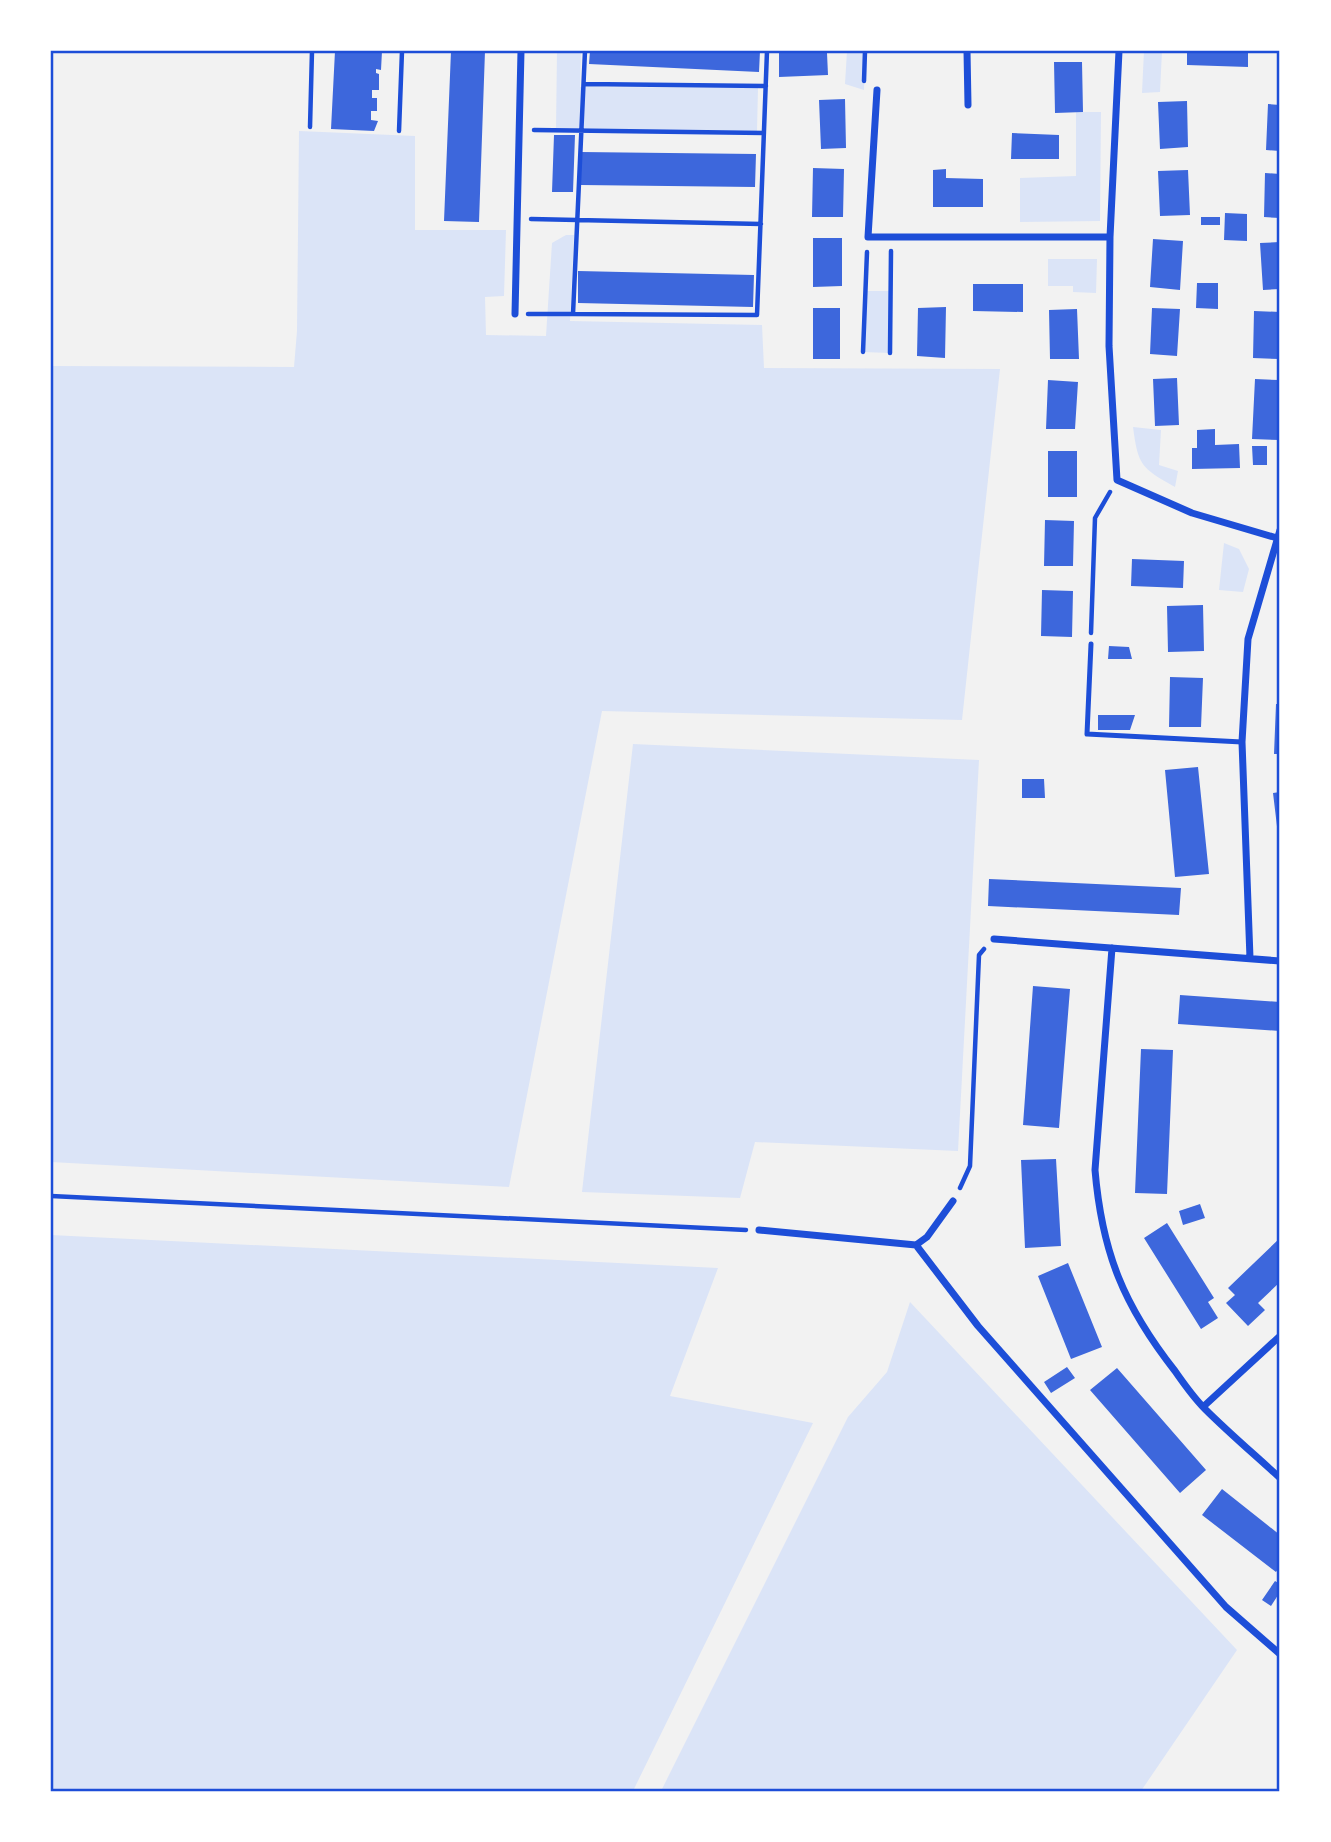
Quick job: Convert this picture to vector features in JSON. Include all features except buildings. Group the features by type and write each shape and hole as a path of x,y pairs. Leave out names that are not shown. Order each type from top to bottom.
{"street":[{"path":"515,314 521,51"},
{"path":"968,51 968,105"},
{"path":"1119,51 1110,237 1109,346 1117,480 1192,513 1279,534 1248,639 1242,742 1250,958"},
{"path":"877,90 868,237 1110,237"},
{"path":"994,939 1280,961"},
{"path":"1112,948 1095,1170 1105,1239 1127,1299 1157,1349 1203,1407 1280,1478"},
{"path":"759,1230 916,1245 927,1237 953,1201"},
{"path":"916,1245 978,1326 1217,1597 1280,1654"},
{"path":"1203,1407 1280,1336"}],"lane":[{"path":"1091,644 1087,734 1242,742"}],"path":[{"path":"310,127 312,51"},
{"path":"399,131 402,51"},
{"path":"573,314 585,51"},
{"path":"515,314 757,315 768,51"},
{"path":"865,51 864,90 877,90"},
{"path":"583,84 766,86"},
{"path":"520,130 764,132"},
{"path":"518,219 761,224"},
{"path":"890,353 891,236"},
{"path":"863,352 868,237"},
{"path":"1091,644 1096,518 1117,480"},
{"path":"953,1201 970,1166 979,956 994,939"},
{"path":"51,1196 759,1230"}],"shaded area":[{"path":"557,51 581,51 580,87 758,88 757,131 556,129"},
{"path":"847,51 865,51 864,90 845,84"},
{"path":"1144,51 1162,51 1160,92 1142,93"},
{"path":"1076,112 1101,112 1100,221 1020,222 1020,178 1076,176"},
{"path":"299,131 415,136 415,230 506,230 504,296 485,297 486,335 546,336 552,243 566,235 574,235 570,321 762,325 764,368 1000,369 962,720 602,711 509,1187 51,1162 51,366 294,367 297,331"},
{"path":"1048,259 1097,259 1096,293 1073,292 1073,286 1048,286"},
{"path":"865,291 890,291 890,353 863,352"},
{"path":"1133,427 1161,430 1159,465 1178,471 1175,487 1143,464 1137,450"},
{"path":"1224,543 1239,549 1249,569 1243,592 1219,590"},
{"path":"633,744 979,760 958,1151 755,1142 740,1198 582,1192"},
{"path":"51,1235 718,1268 670,1396 813,1423 633,1791 51,1791"},
{"path":"910,1302 1237,1650 1141,1791 661,1791 848,1417 887,1372"}]}
